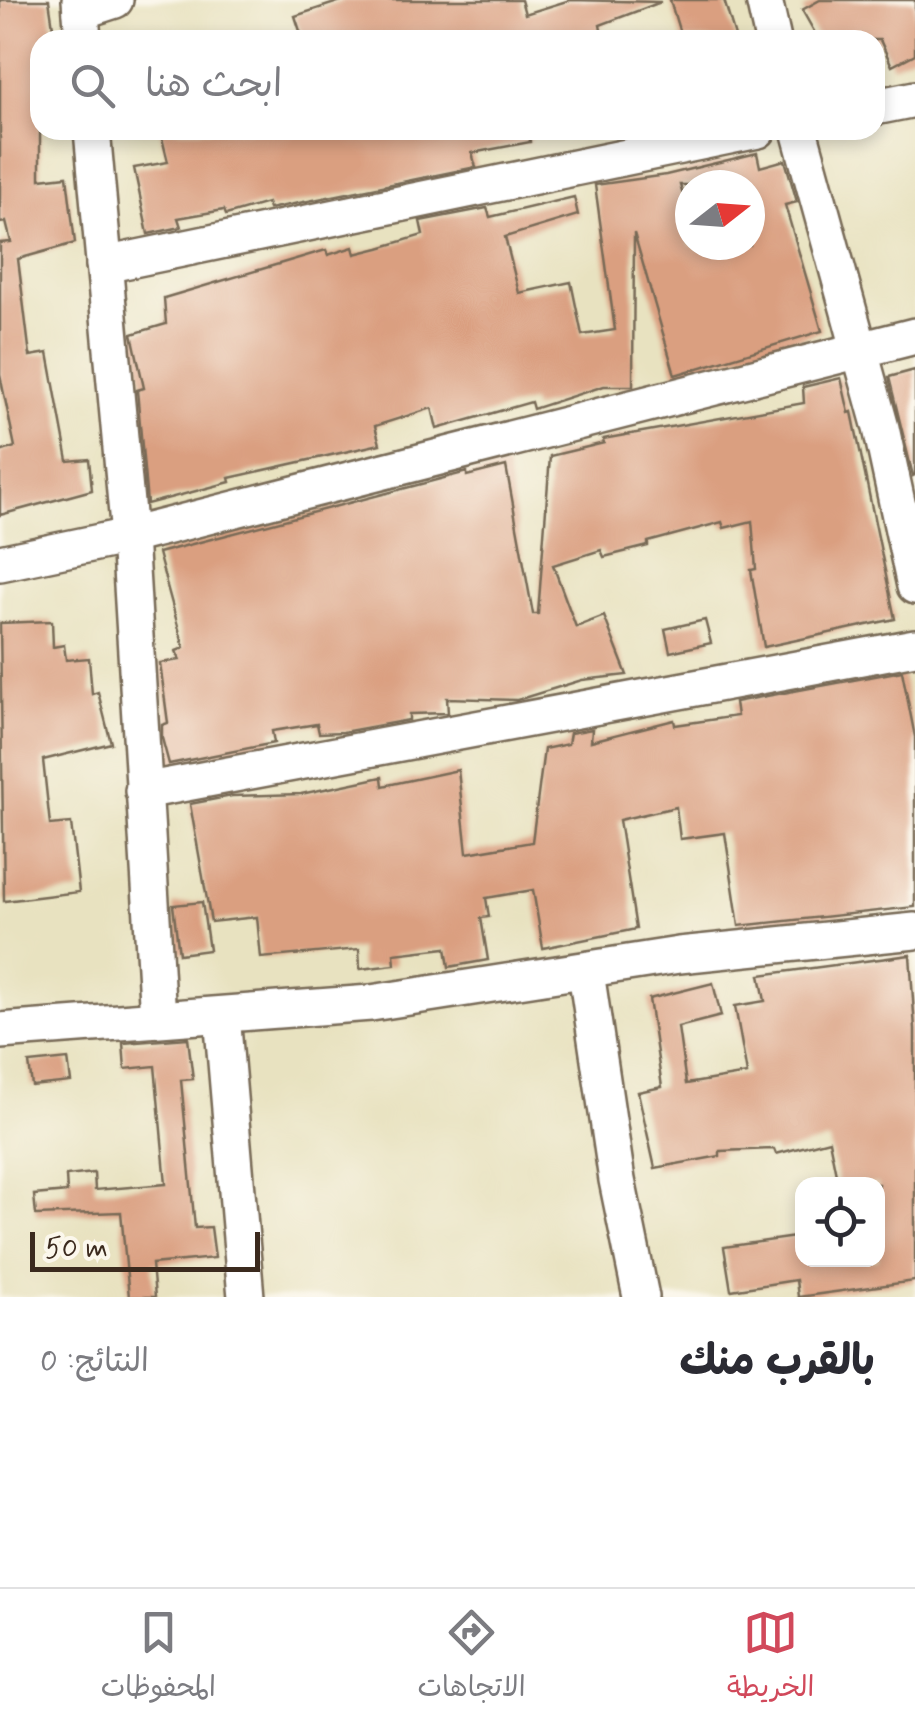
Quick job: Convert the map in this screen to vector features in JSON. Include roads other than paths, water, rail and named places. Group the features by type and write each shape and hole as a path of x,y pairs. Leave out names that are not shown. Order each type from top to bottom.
{"street":[{"path":"81,17 114,0"},
{"path":"764,0 772,30"},
{"path":"885,105 915,98"},
{"path":"93,140 128,536 158,1018"},
{"path":"104,265 710,140"},
{"path":"802,140 901,511 915,586"},
{"path":"0,563 128,536 860,354 915,336"},
{"path":"143,791 915,647"},
{"path":"0,1031 372,1003 678,955 915,931"},
{"path":"586,972 617,1180 641,1297"},
{"path":"222,1014 246,1297"}]}
